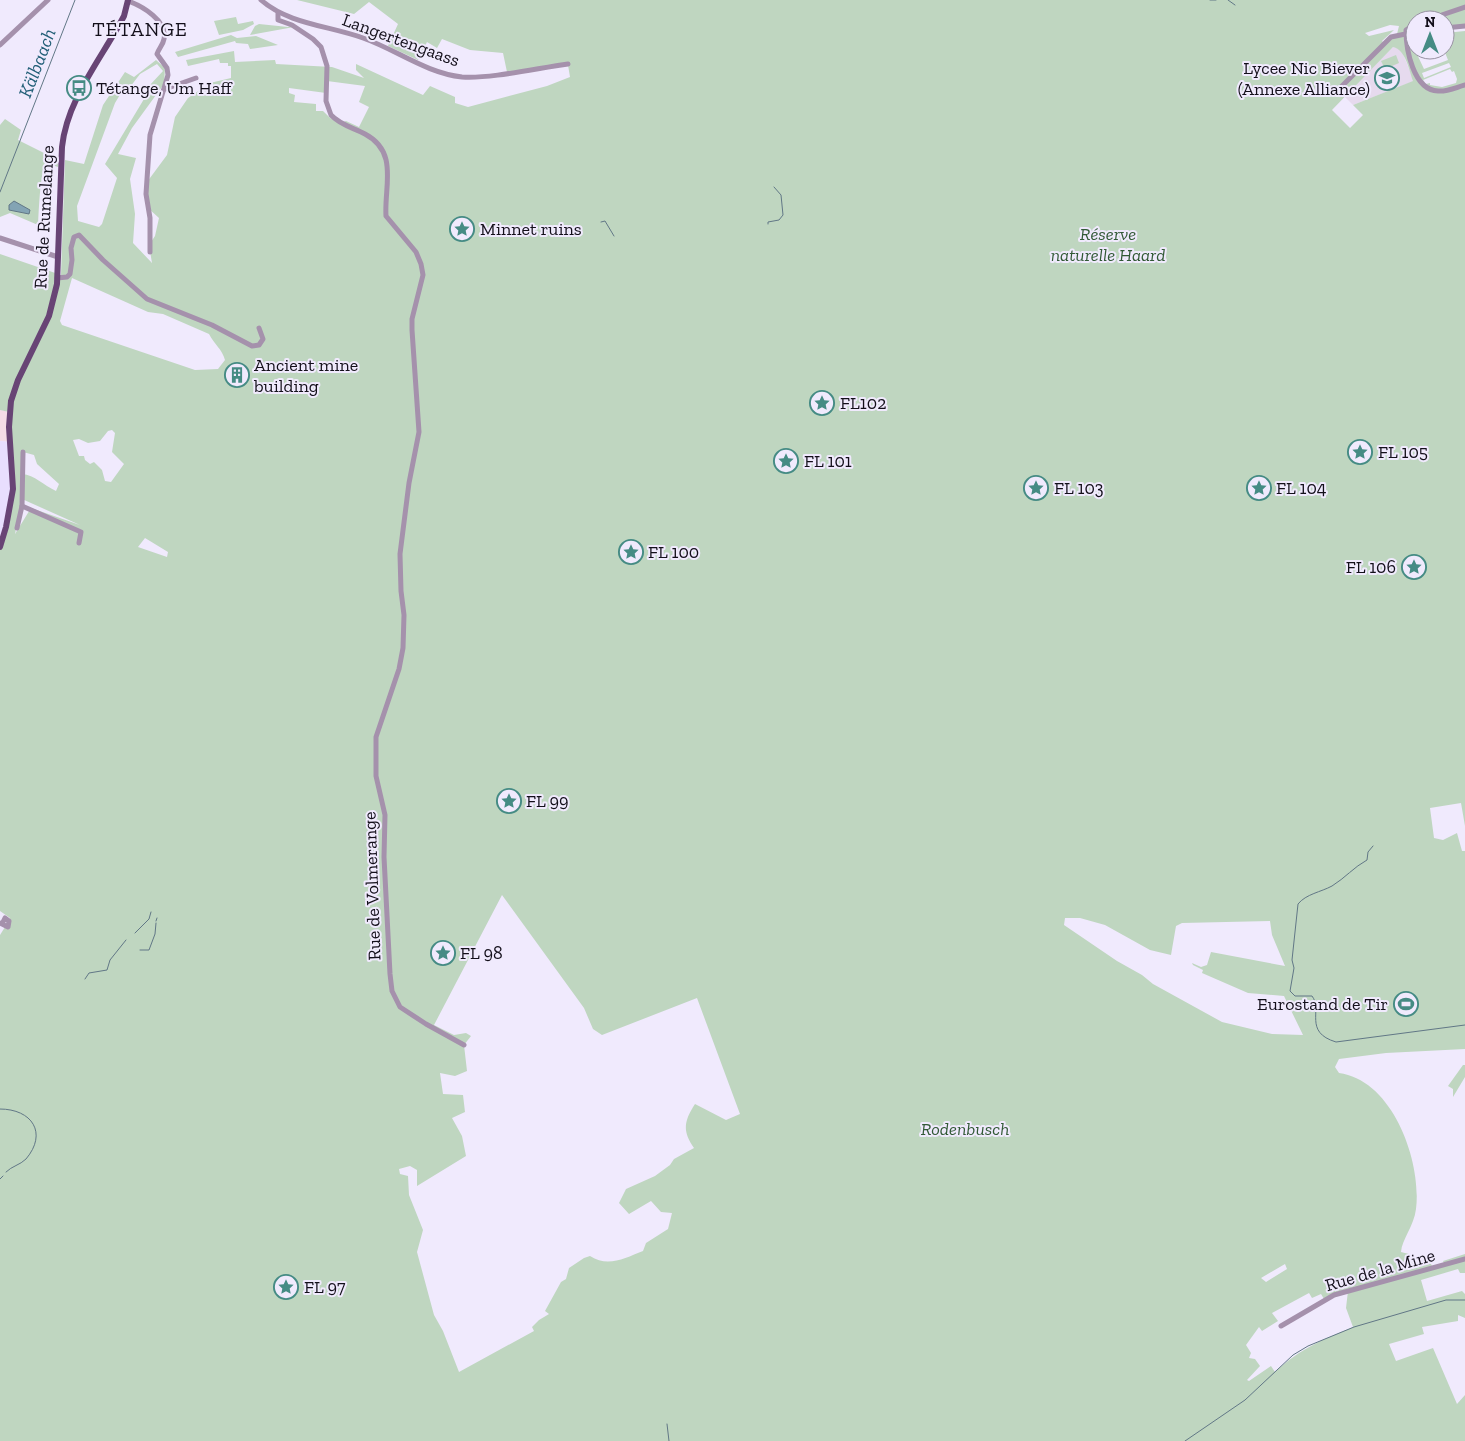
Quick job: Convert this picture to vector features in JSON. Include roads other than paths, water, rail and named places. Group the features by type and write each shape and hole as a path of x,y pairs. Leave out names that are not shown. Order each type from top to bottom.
{"main road":[{"name":"Rue de Rumelange","path":"0,547 13,489 10,442 11,401 18,380 48,316 57,278 62,147 65,128 75,101 124,16 128,1"}],"street":[{"path":"0,45 48,0"},
{"name":"Langertengaass","path":"261,0 278,13 364,38 429,68 449,75 479,76 568,64"},
{"path":"128,1 145,10 162,25 164,37 157,54 167,68 165,89 154,114 150,135 146,194 150,218 150,252"},
{"name":"Rue de Volmerange","path":"278,13 278,20 292,25 313,39 321,47 327,66 326,93 331,115 374,140 385,154 389,182 386,216 416,252 422,270 412,324 419,432 409,483 400,554 404,615 403,648 399,669 376,738 376,776 385,815 384,857 390,974 394,996 405,1012 464,1045"},
{"path":"1336,92 1391,36 1405,33"},
{"path":"1412,60 1422,84 1431,90 1441,91 1465,85"},
{"path":"165,89 196,78"},
{"path":"57,278 67,278 70,274 71,244 74,237 80,235 106,263 152,302 234,335 252,346 259,345 263,339 259,328"},
{"path":"0,238 58,257"},
{"path":"17,528 22,506 23,452"},
{"path":"22,506 81,532 79,543"},
{"path":"9,512 20,515"},
{"path":"1,923 5,918 8,919 8,927"},
{"name":"Rue de la Mine","path":"1281,1326 1334,1294 1465,1260"}],"water":[{"path":"14,201 30,210 29,214 9,210 9,205"}],"waterway":[{"name":"Kälbaach","path":"0,192 75,0"},
{"path":"1210,0 1216,0"},
{"path":"1228,0 1235,5"},
{"path":"768,224 768,222 779,220 783,215 781,195 774,187"},
{"path":"601,222 605,221 614,236"},
{"path":"1373,846 1368,852 1367,860 1332,886 1309,895 1298,904 1292,960 1294,968 1290,991 1295,996 1312,996 1315,1002 1316,1021 1320,1033 1336,1042 1465,1025"},
{"path":"135,933 149,919 151,912"},
{"path":"140,950 149,950 155,934 156,923"},
{"path":"85,979 89,973 107,970 110,960 126,940"},
{"path":"0,1109 21,1113 33,1124 36,1132 33,1149 26,1159 6,1172"},
{"path":"0,1179 3,1176"},
{"path":"1185,1441 1245,1400 1293,1355 1308,1346 1354,1327 1446,1300 1465,1300"},
{"path":"667,1424 669,1441"}],"place":[{"name":"Lycee Nic Biever (Annexe Alliance)","path":"1387,78"},
{"name":"Tétange, Um Haff","path":"79,88"},
{"name":"Minnet ruins","path":"462,229"},
{"name":"Ancient mine building","path":"237,375"},
{"name":"FL102","path":"822,403"},
{"name":"FL 105","path":"1360,452"},
{"name":"FL 101","path":"786,461"},
{"name":"FL 103","path":"1036,488"},
{"name":"FL 104","path":"1259,488"},
{"name":"FL 100","path":"631,552"},
{"name":"FL 106","path":"1414,567"},
{"name":"FL 99","path":"509,801"},
{"name":"FL 98","path":"443,953"},
{"name":"Eurostand de Tir","path":"1406,1004"},
{"name":"FL 97","path":"286,1287"}],"district":[{"name":"TÉTANGE","path":"140,29"}],"park label":[{"name":"Réserve naturelle Haard","path":"1108,244"},
{"name":"Rodenbusch","path":"965,1129"}]}
